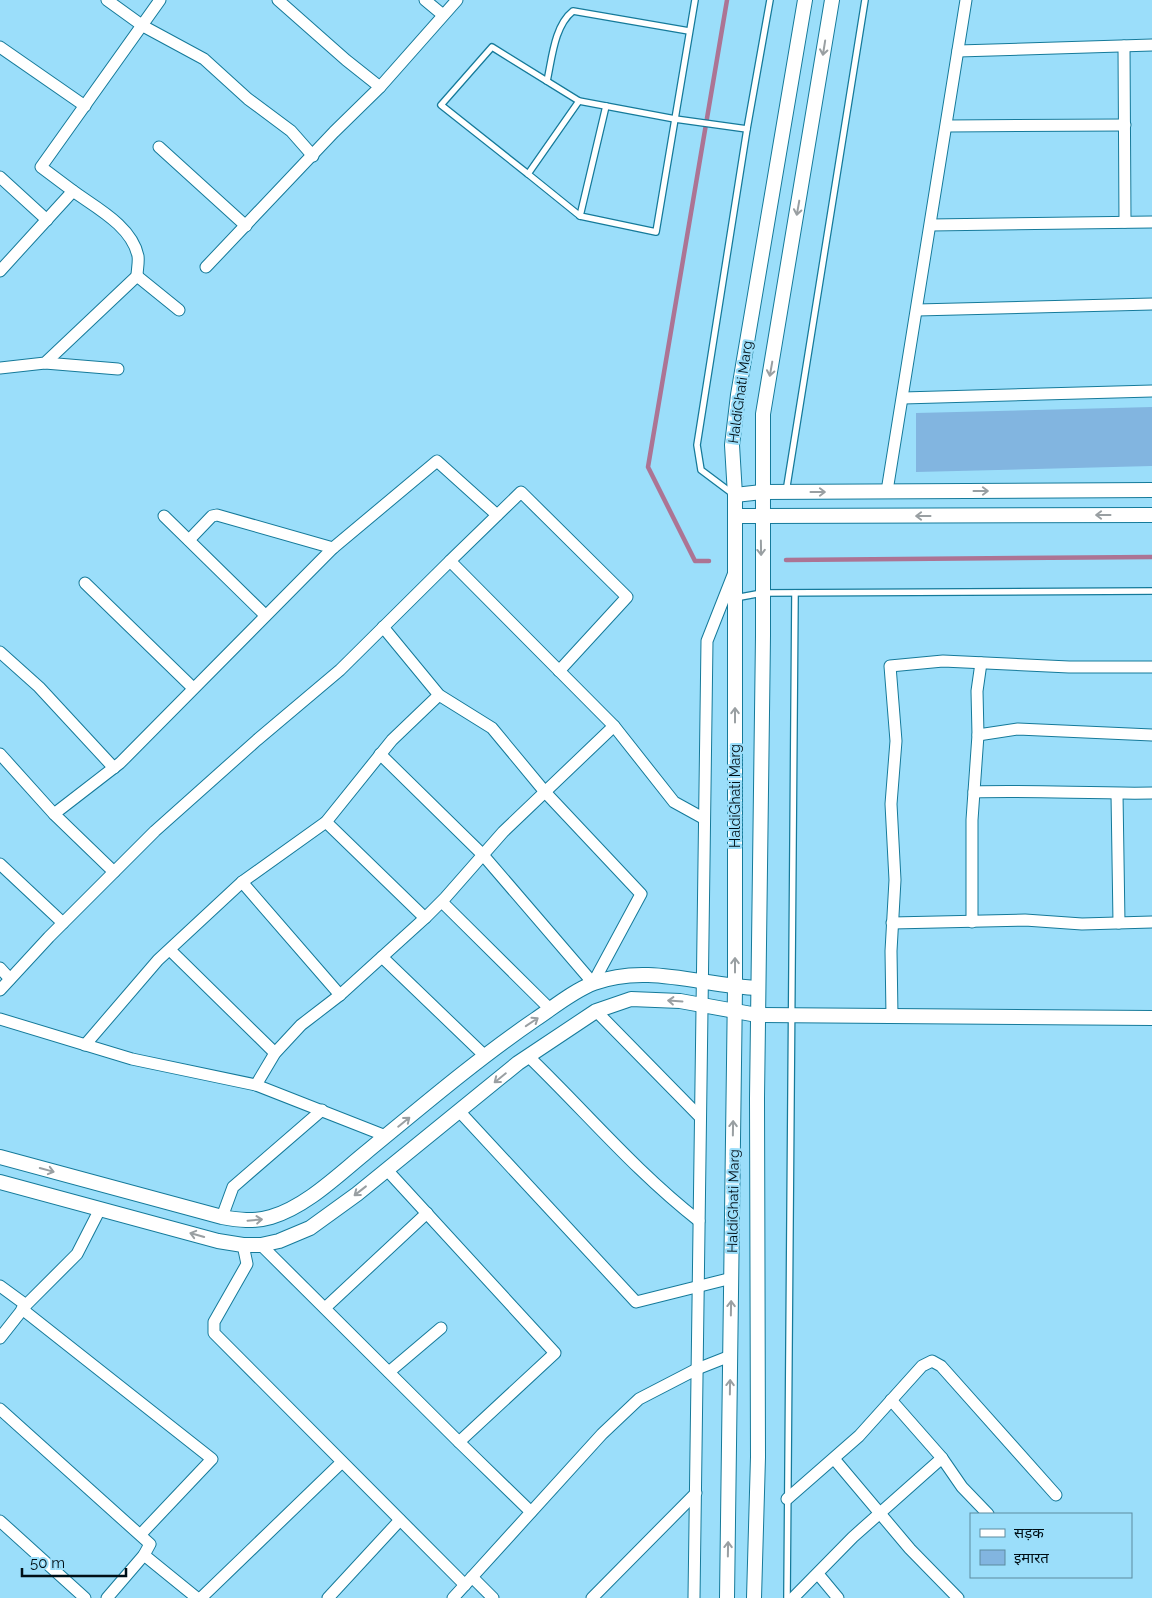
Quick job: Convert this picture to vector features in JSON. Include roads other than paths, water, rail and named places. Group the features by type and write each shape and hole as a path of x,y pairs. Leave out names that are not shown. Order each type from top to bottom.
{"street":[{"path":"107,0 143,26 204,59 248,99 291,132 313,156"},
{"path":"45,363 137,276 138,256 128,236 109,216 41,166 160,0"},
{"path":"278,0 346,60 380,87"},
{"path":"425,0 443,16"},
{"path":"206,267 380,87 457,0"},
{"name":"HaldiGhati Marg","path":"727,1598 735,1012 735,495 732,445 738,395 805,0"},
{"name":"HaldiGhati Marg","path":"754,1598 758,1457 757,1014 763,414 832,0"},
{"path":"887,491 966,0"},
{"path":"958,51 1152,45"},
{"path":"0,46 85,106"},
{"path":"1124,46 1125,222"},
{"path":"947,126 1125,125"},
{"path":"159,147 246,226"},
{"path":"0,177 47,220"},
{"path":"0,271 73,191"},
{"path":"931,225 1152,222"},
{"path":"137,276 179,310"},
{"path":"917,310 1152,304"},
{"path":"0,368 45,363 118,369"},
{"path":"903,398 1152,391"},
{"path":"54,814 114,768 264,615 333,548 437,461 497,515"},
{"path":"735,495 762,492 1152,490"},
{"path":"0,990 155,831 220,772 340,670 521,492 627,597 559,671"},
{"path":"189,540 212,516 217,515 333,548"},
{"path":"735,516 1152,515"},
{"path":"164,516 264,615"},
{"path":"450,561 614,726 674,802 703,818"},
{"path":"694,1598 703,818 707,641 735,571"},
{"path":"85,582 193,688"},
{"path":"383,627 439,695 492,728 545,792 641,894 593,983"},
{"path":"0,652 39,688 114,768"},
{"path":"892,1016 892,923 895,880 892,804 896,741 890,666 943,661 1152,667"},
{"path":"972,922 971,870 978,735 977,691 981,663"},
{"path":"85,1044 170,950 242,882 326,822 392,740 439,695"},
{"path":"256,1085 275,1053 301,1025 340,995 442,902 503,832 614,726"},
{"path":"978,735 1018,728 1152,735"},
{"path":"0,754 54,814 114,872"},
{"path":"380,754 483,855 593,983"},
{"path":"974,792 1019,790 1117,794 1152,793"},
{"path":"1117,794 1119,923"},
{"path":"326,822 425,918"},
{"path":"0,864 63,924"},
{"path":"242,882 340,995"},
{"path":"442,902 550,1010"},
{"path":"892,923 1025,920 1082,924 1152,922"},
{"path":"170,950 275,1053"},
{"path":"382,957 485,1056"},
{"path":"0,968 10,979"},
{"path":"0,1157 222,1217 256,1220 283,1212 339,1174 485,1056 550,1010 593,983 626,975 681,977 735,987 758,988"},
{"path":"0,1182 218,1241 243,1245 261,1245 279,1241 310,1228 387,1170 528,1056 596,1011 631,999 680,1001 735,1012 757,1014 1152,1018"},
{"path":"596,1011 700,1117"},
{"path":"0,1019 132,1059 256,1085 386,1136"},
{"path":"528,1056 638,1168 699,1221"},
{"path":"222,1217 233,1186 322,1110"},
{"path":"459,1111 636,1302 732,1278"},
{"path":"387,1170 555,1353 459,1442"},
{"path":"0,1338 24,1307 77,1254 100,1209"},
{"path":"325,1308 426,1213"},
{"path":"243,1245 247,1259 245,1271 214,1322 214,1333 400,1520 468,1581 493,1598"},
{"path":"261,1245 531,1512"},
{"path":"0,1286 212,1459 141,1534"},
{"path":"389,1372 441,1328"},
{"path":"453,1598 602,1434 639,1399 697,1369 730,1356"},
{"path":"787,1499 834,1460 922,1366 932,1361 940,1366 1056,1495"},
{"path":"891,1400 942,1458 962,1487 987,1513"},
{"path":"0,1409 150,1544 144,1555 107,1598"},
{"path":"793,1598 879,1514 942,1458"},
{"path":"834,1460 910,1549 958,1598"},
{"path":"201,1598 342,1462"},
{"path":"592,1598 696,1493"},
{"path":"328,1598 400,1520"},
{"path":"0,1521 85,1598"},
{"path":"144,1555 197,1598"},
{"path":"818,1574 838,1598"}],"lane":[{"path":"695,0 690,31 675,119 656,232 580,216 441,106 492,47 580,101 675,119 746,129"},
{"path":"735,495 701,470 697,445 746,129 770,0"},
{"path":"786,492 865,0"},
{"path":"547,81 559,30 565,17 573,11 690,31"},
{"path":"528,174 580,101"},
{"path":"580,216 606,106"},
{"path":"735,598 762,593 1152,591"},
{"path":"787,1598 790,1015 795,593"}],"waterway":[{"path":"709,561 695,561 648,467 727,0"},
{"path":"786,560 1152,557"}]}
